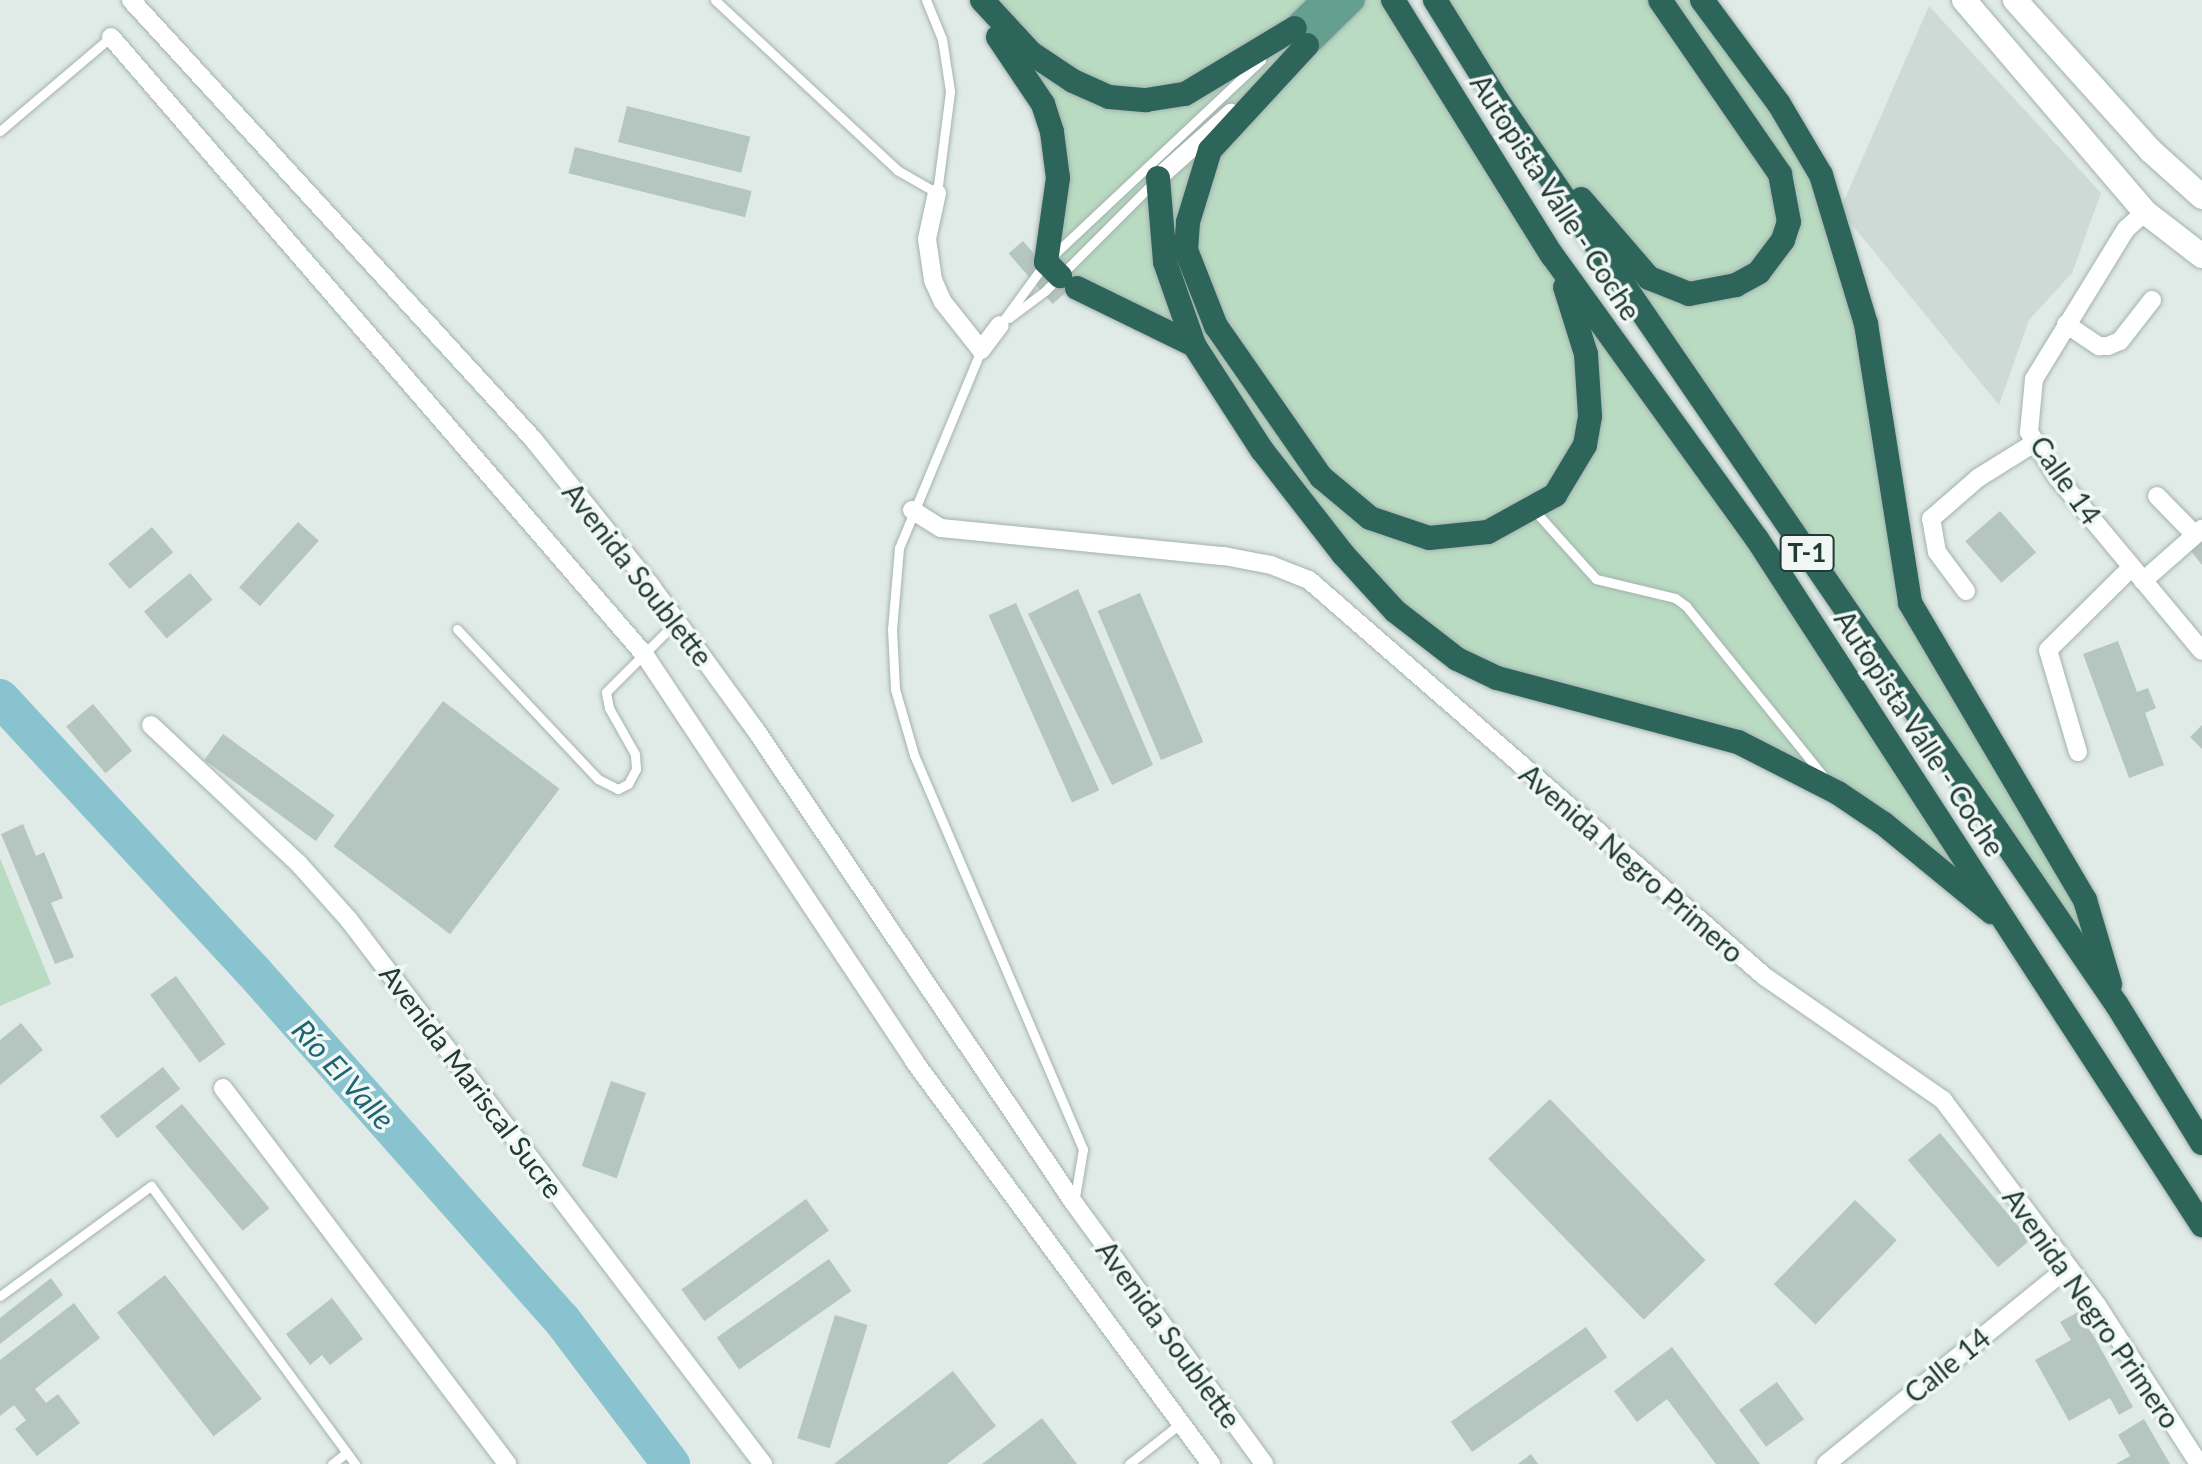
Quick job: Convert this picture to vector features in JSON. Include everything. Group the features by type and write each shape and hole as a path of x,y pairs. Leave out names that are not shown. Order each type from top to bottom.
{"highway":[{"path":"969,0 1031,83 1052,132 1058,178 1061,275 1194,345"},
{"path":"982,0 1031,53 1073,81 1109,97 1146,100 1185,94 1301,36"},
{"name":"Autopista Valle - Coche","path":"1393,0 1552,255 1757,539 2020,938 2202,1225"},
{"name":"Autopista Valle - Coche","path":"1435,0 1497,100 2117,1005 2202,1143"},
{"path":"1497,100 1649,278 1689,294 1736,285 1759,272 1783,240 1789,222 1788,196 1780,174 1660,0"},
{"path":"1702,0 1779,104 1821,175 1866,324 1910,603 2085,900 2117,1005"},
{"path":"1301,36 1210,150 1198,182 1186,250 1216,326 1321,477 1370,518 1429,538 1488,532 1534,510 1555,495 1585,445 1590,416 1586,354 1552,255"},
{"path":"1158,178 1165,262 1194,345 1262,450 1381,598 1457,659 1497,678 1738,742 1838,793 1923,851 2020,938"}],"main road":[{"path":"1301,36 1324,0"},
{"path":"1301,36 1353,0"},
{"path":"1964,0 2145,212 2202,256"},
{"path":"2015,0 2151,151 2202,197"}],"street":[{"name":"Avenida Soublette","path":"131,0 533,439 677,621 1074,1203 1264,1464"},
{"path":"1158,178 1301,36"},
{"path":"111,37 644,654 914,1061 1211,1464"},
{"path":"937,193 927,239 933,280 956,323 981,350 1000,325"},
{"name":"Calle 14","path":"2145,212 2126,229 2066,324 2030,394 2027,414 2034,443 2202,651"},
{"path":"2066,324 2099,346 2108,346 2120,341 2152,300"},
{"path":"1966,591 1937,552 1931,519 1978,478 2034,443"},
{"path":"2078,752 2048,650 2137,574 2198,532 2157,496"},
{"name":"Avenida Negro Primero","path":"912,510 941,528 1224,556 1271,565 1309,580 1764,976 1943,1100 2068,1267 2199,1464"},
{"name":"Avenida Mariscal Sucre","path":"151,725 298,863 349,920 763,1464"},
{"path":"223,1088 507,1464"},
{"name":"Calle 14","path":"1832,1462 2068,1267"}],"lane":[{"path":"715,0 897,170 937,193 950,91 942,39 926,0"},
{"path":"1000,325 1061,275 1301,36"},
{"path":"0,131 111,37"},
{"path":"1000,325 1061,275 1158,178"},
{"path":"981,350 912,510 899,548 892,629 895,689 914,755 1083,1149 1074,1203"},
{"path":"1534,510 1596,579 1675,598 1686,606 1838,793"},
{"path":"457,629 598,779 618,789 628,784 636,769 635,754 609,708 606,692 677,621"},
{"path":"0,1296 151,1186 355,1464"},
{"path":"1129,1464 1181,1423"},
{"path":"332,1464 346,1453"}],"shaded area":[{"path":"1929,6 2101,193 2072,273 2029,320 1999,405 1840,210"}],"green space":[{"path":"969,0 1393,0 2020,938 1965,888 1785,767 1497,678 1415,628 1194,345 1135,320 1046,262 1058,178 1018,62"},
{"path":"1435,0 1702,0 1779,103 1840,236 1910,603 2085,900 2117,1005"},
{"path":"0,858 51,984 0,1006"}],"building":[{"path":"627,106 750,137 741,173 618,142"},
{"path":"575,147 752,191 745,217 568,173"},
{"path":"1023,241 1067,292 1053,304 1009,253"},
{"path":"2000,511 2036,553 2001,583 1965,541"},
{"path":"298,522 319,541 260,606 239,587"},
{"path":"152,527 173,552 130,589 108,564"},
{"path":"2202,542 2202,565 2191,551"},
{"path":"190,573 212,600 167,638 144,612"},
{"path":"1078,589 1153,765 1112,785 1028,614"},
{"path":"1140,593 1203,742 1161,760 1098,611"},
{"path":"1016,603 1099,790 1072,802 989,615"},
{"path":"2118,641 2137,692 2148,688 2156,708 2145,713 2164,765 2129,778 2083,654"},
{"path":"443,701 560,789 450,934 333,846"},
{"path":"93,704 132,751 105,773 66,726"},
{"path":"2202,725 2202,749 2190,737"},
{"path":"223,734 335,815 316,841 204,760"},
{"path":"23,824 36,856 44,852 63,898 51,903 74,957 55,964 1,834"},
{"path":"176,976 225,1044 199,1063 150,995"},
{"path":"21,1023 43,1050 0,1085 0,1040"},
{"path":"163,1067 180,1089 117,1138 100,1116"},
{"path":"611,1081 646,1093 617,1178 582,1166"},
{"path":"1550,1099 1706,1260 1644,1320 1488,1159"},
{"path":"182,1104 269,1208 243,1231 155,1126"},
{"path":"1940,1133 2030,1240 1998,1267 1908,1160"},
{"path":"806,1199 829,1231 704,1321 681,1290"},
{"path":"1855,1200 1897,1240 1815,1324 1774,1284"},
{"path":"829,1259 851,1291 739,1370 717,1338"},
{"path":"165,1275 262,1399 214,1436 117,1313"},
{"path":"51,1278 63,1295 0,1344 0,1318"},
{"path":"332,1298 363,1339 330,1365 322,1355 310,1365 286,1334"},
{"path":"74,1303 100,1338 35,1389 46,1403 58,1394 80,1423 37,1456 15,1429 26,1420 14,1405 0,1416 0,1360"},
{"path":"2080,1311 2133,1407 2119,1415 2110,1398 2069,1421 2035,1360 2071,1340 2060,1322"},
{"path":"835,1315 868,1325 830,1448 797,1438"},
{"path":"1586,1327 1607,1357 1472,1452 1451,1422"},
{"path":"1672,1347 1760,1464 1716,1464 1667,1399 1637,1422 1614,1391"},
{"path":"953,1371 996,1426 947,1464 834,1464"},
{"path":"1777,1382 1804,1419 1766,1447 1739,1410"},
{"path":"1042,1418 1077,1464 982,1464"},
{"path":"2144,1419 2170,1464 2116,1464 2130,1456 2118,1435"},
{"path":"1531,1454 1538,1464 1518,1464"}],"waterway":[{"name":"Río El Valle","path":"0,698 253,971 562,1320 671,1464"}]}
